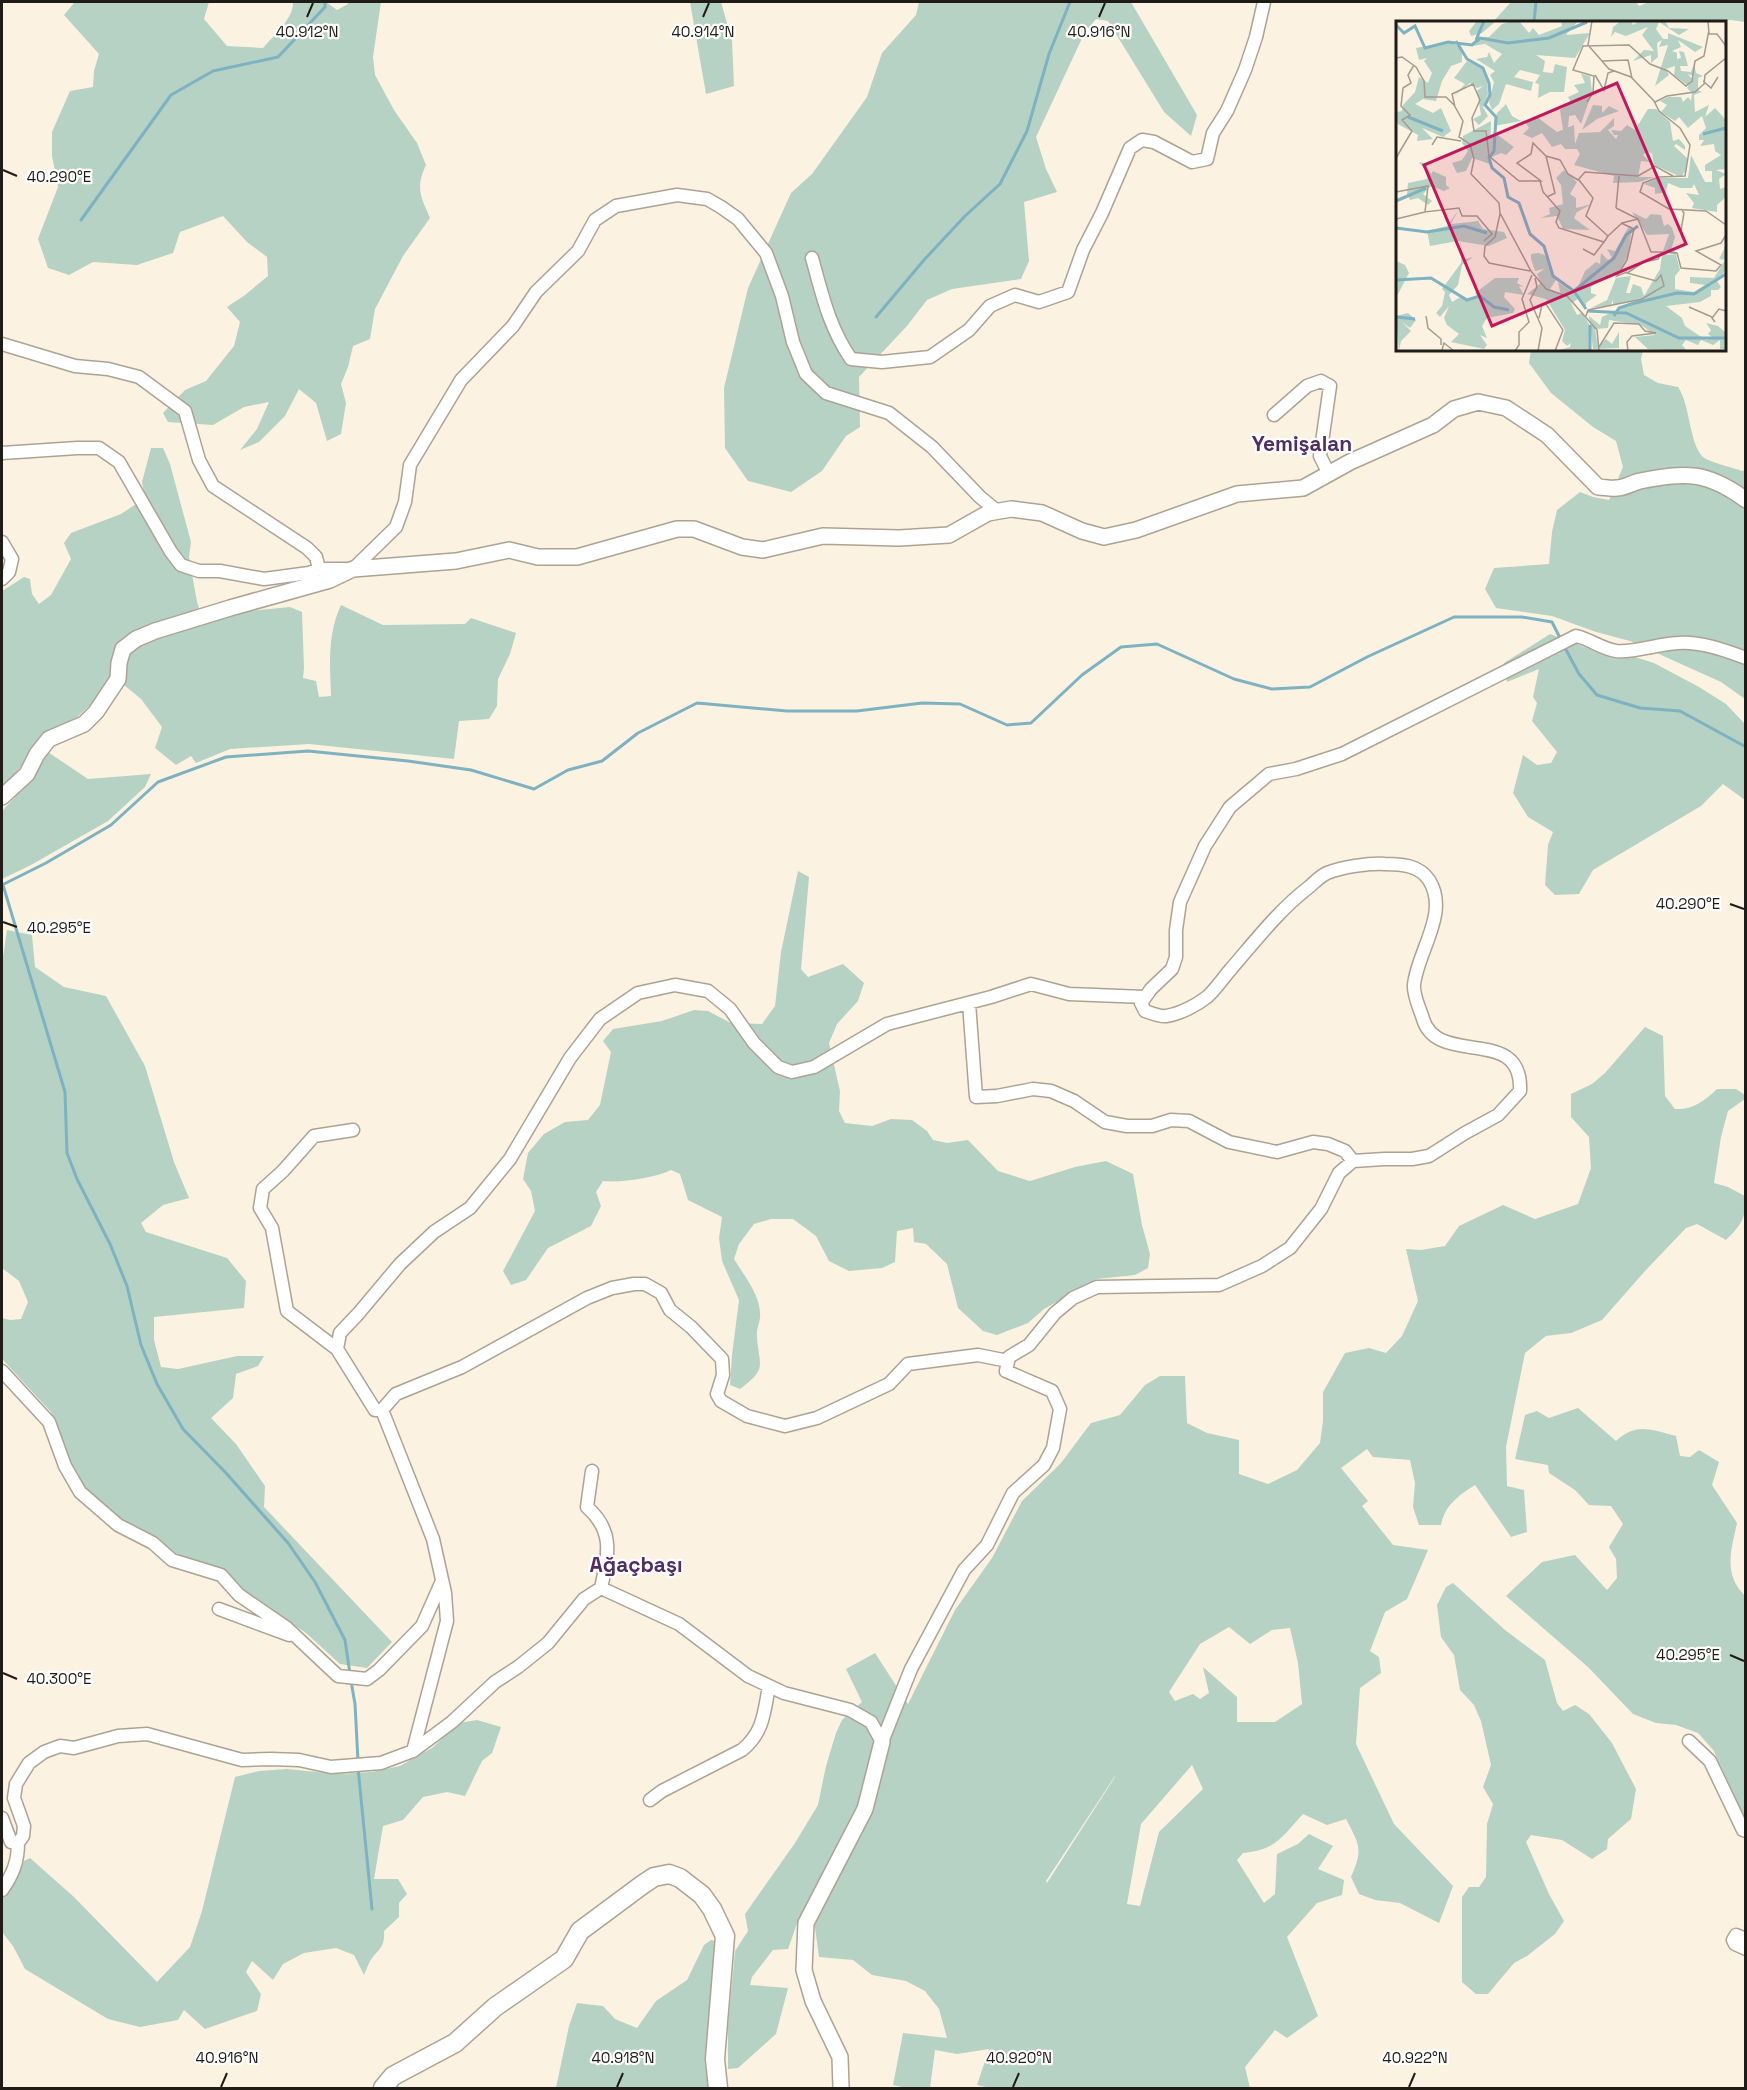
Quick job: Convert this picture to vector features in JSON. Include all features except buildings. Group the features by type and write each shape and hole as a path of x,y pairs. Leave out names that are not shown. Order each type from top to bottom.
{"main road":[{"path":"383,2088 393,2076 455,2043 495,2007 564,1959 580,1930 654,1877 669,1874 680,1878 702,1895 712,1909 725,1936 715,2059 718,2088"}],"street":[{"path":"812,258 838,340 851,358 882,362 930,357 969,330 990,306 1015,295 1039,302 1068,292 1083,250 1130,148 1142,140 1154,142 1192,162 1207,159 1213,133 1227,111 1245,70 1264,2"},
{"path":"2,797 27,774 37,754 49,739 84,724 96,712 118,679 123,649 136,639 230,608 330,580 352,569 396,527 405,502 410,465 460,380 513,326 536,292 578,251 595,220 616,206 677,195 707,199 738,219 766,253 782,296 793,342 806,374 826,393 889,413 932,447 997,511"},
{"path":"2,344 75,366 108,369 139,376 184,411 199,460 213,486 308,548 316,557 319,569"},
{"path":"1274,416 1307,386 1321,381 1330,386 1320,456 1329,474"},
{"path":"2,453 99,448 120,462 171,552 181,565 199,571 220,571 264,579 309,573 319,569 352,569 456,561 509,550 538,557 577,556 677,529 694,529 742,547 764,550 823,536 899,538 949,535 988,513 1011,509 1042,513 1082,531 1104,537 1136,530 1237,494 1303,488 1350,462 1433,425 1455,409 1478,402 1506,408 1548,435 1598,487 1618,488 1668,475 1695,475 1715,480 1746,500"},
{"path":"2,542 12,559 9,572 2,579"},
{"path":"841,2088 840,2057 813,2001 804,1970 806,1923 865,1809 882,1742 911,1669 964,1570 987,1545 1013,1493 1044,1465 1053,1448 1060,1409 1052,1391 1006,1371 1009,1357 1029,1345 1055,1313 1073,1298 1097,1287 1219,1285 1262,1266 1290,1248 1321,1209 1339,1173 1353,1161 1412,1160 1429,1156 1498,1115 1520,1092 1521,1076 1513,1062 1502,1054 1451,1044 1432,1034 1424,1024 1413,987 1419,960 1436,910 1435,896 1429,880 1415,868 1402,864 1369,863 1326,873 1288,902 1207,996 1183,1011 1164,1016 1145,1011 1141,1003 1172,969 1176,957 1176,930 1180,902 1205,846 1230,807 1269,774 1296,769 1342,754 1576,636 1588,639 1603,648 1618,651 1679,642 1717,648 1746,658"},
{"path":"337,1349 340,1333 400,1264 434,1232 470,1208 510,1159 570,1058 600,1019 638,993 675,985 708,991 730,1009 754,1043 778,1067 792,1072 814,1067 887,1024 1031,984 1069,994 1145,997"},
{"path":"969,1003 976,1097 997,1096 1033,1089 1051,1091 1074,1101 1105,1122 1127,1126 1152,1126 1171,1120 1189,1121 1229,1142 1277,1152 1313,1142 1328,1144 1345,1151 1353,1161"},
{"path":"352,1130 314,1136 283,1171 263,1189 260,1208 272,1228 287,1311 337,1349 375,1410 382,1410 396,1394 462,1367 587,1298 612,1288 634,1284 645,1284 662,1293 670,1310 691,1327 722,1359 723,1375 717,1394 721,1401 747,1416 785,1426 817,1418 889,1384 908,1364 978,1355 1008,1361"},
{"path":"2,1371 49,1422 65,1466 80,1492 118,1526 153,1543 172,1560 221,1575 239,1595 287,1628 338,1676 366,1679 379,1670 422,1626 442,1581"},
{"path":"382,1410 433,1539 442,1581 447,1621 412,1751"},
{"path":"2,1890 18,1861 18,1844 23,1836 24,1826 14,1798 16,1784 30,1763 44,1752 60,1746 74,1748 118,1736 147,1734 242,1760 299,1760 331,1767 381,1763 412,1751 452,1722 495,1682 548,1643 584,1599 602,1588 608,1558 606,1529 599,1518 587,1508 592,1471"},
{"path":"602,1588 679,1624 748,1676 784,1693 850,1710 871,1722 882,1742"},
{"path":"219,1609 299,1638"},
{"path":"650,1800 662,1791 742,1750 753,1741 761,1724 769,1686"},
{"path":"1689,1741 1710,1761 1743,1830 1746,1831"},
{"path":"2,1818 10,1842 18,1844"},
{"path":"1746,1939 1736,1935 1733,1940 1735,1944 1746,1949"}],"green space":[{"path":"209,2 204,19 227,46 263,48 287,20 293,2 326,2 337,10 349,2 381,2 373,57 375,75 394,110 417,143 426,165 420,192 430,218 403,256 375,309 370,339 353,346 341,384 346,403 341,434 327,441 316,403 299,389 285,416 259,442 240,450 257,429 269,402 244,407 213,425 168,422 163,413 185,390 206,381 234,346 240,322 227,307 268,276 267,257 247,242 223,216 180,232 173,253 137,265 93,262 69,275 48,268 38,239 58,187 52,156 52,132 70,91 93,87 94,71 99,54 64,15 74,3"},
{"path":"690,2 721,2 732,41 734,86 706,94"},
{"path":"919,2 1131,2 1197,115 1191,136 1164,112 1108,21 1096,19 1084,34 1036,137 1046,169 1057,192 1024,202 1029,261 1021,279 952,289 927,300 907,326 859,377 860,427 846,436 822,471 791,492 748,481 725,448 724,388 748,288 791,193 812,174 867,97 882,53 916,15"},
{"path":"1511,2 1636,2 1639,6 1649,2 1745,2 1745,22 1731,20 1494,21"},
{"path":"1531,351 1643,351 1641,359 1644,375 1658,383 1678,387 1700,454 1706,459 1745,470 1745,699 1721,682 1630,641 1596,632 1552,616 1496,608 1485,589 1494,568 1549,564 1557,510 1580,492 1609,500 1623,467 1616,441 1593,427 1551,393 1529,363"},
{"path":"151,448 163,448 170,464 191,542 189,557 197,602 203,620 240,612 290,607 302,612 303,678 316,681 319,697 331,696 331,639 341,605 383,625 465,624 471,618 516,633 510,654 498,679 497,706 489,719 459,721 454,759 309,744 230,749 196,763 191,756 176,765 155,748 162,727 141,699 112,675 100,696 73,721 34,749 2,789 2,591 24,577 30,579 32,594 39,604 51,595 71,559 64,543 71,533 121,514 145,498 142,482"},
{"path":"1550,634 1616,659 1635,657 1654,663 1726,704 1745,724 1745,800 1723,784 1701,806 1593,870 1579,894 1555,895 1545,885 1548,845 1553,832 1528,817 1513,793 1523,755 1537,765 1551,763 1557,752 1532,721 1537,703 1533,697 1539,669 1507,682 1504,663"},
{"path":"48,752 88,779 151,774 145,787 108,821 2,879 2,811 34,777"},
{"path":"798,871 809,877 801,969 808,977 843,964 864,983 858,1001 837,1024 829,1043 840,1091 839,1111 845,1123 872,1126 891,1119 912,1120 927,1131 933,1140 947,1143 968,1140 998,1171 1030,1181 1075,1167 1106,1161 1133,1174 1150,1254 1148,1268 1135,1275 1097,1279 1044,1309 1028,1323 997,1335 983,1331 958,1308 947,1264 926,1244 914,1242 913,1228 897,1231 895,1262 882,1268 849,1271 829,1261 816,1236 793,1219 771,1219 754,1224 739,1244 734,1259 752,1287 760,1310 757,1334 760,1366 755,1376 740,1389 730,1385 739,1300 722,1261 719,1238 722,1217 688,1200 680,1174 671,1170 638,1179 603,1181 596,1192 601,1206 591,1226 548,1248 526,1280 511,1285 503,1271 535,1211 531,1191 523,1179 528,1153 544,1134 565,1122 588,1120 600,1105 611,1052 603,1041 613,1029 662,1021 694,1010 708,1011 731,1023 762,1024 775,1006 781,952"},
{"path":"7,930 32,935 35,967 64,987 106,996 145,1066 174,1162 189,1198 163,1205 141,1223 146,1232 227,1258 246,1281 244,1308 154,1317 154,1340 161,1367 178,1369 237,1356 264,1356 258,1366 236,1374 233,1398 211,1418 236,1444 265,1486 264,1507 392,1642 367,1668 340,1664 306,1633 246,1593 226,1571 174,1553 149,1533 119,1518 86,1489 68,1460 51,1412 2,1359 2,1318 21,1319 28,1302 19,1281 2,1268 2,964"},
{"path":"1645,1027 1663,1036 1665,1096 1675,1109 1698,1104 1717,1089 1736,1089 1745,1095 1745,1099 1728,1111 1721,1137 1714,1183 1745,1196 1744,1216 1739,1225 1726,1240 1697,1224 1686,1228 1602,1320 1571,1333 1546,1336 1525,1353 1506,1447 1507,1486 1524,1490 1527,1532 1511,1537 1475,1485 1453,1502 1441,1525 1419,1525 1413,1507 1415,1483 1410,1460 1373,1457 1367,1449 1341,1468 1368,1501 1362,1506 1393,1545 1428,1550 1407,1599 1385,1612 1370,1651 1379,1657 1381,1673 1360,1688 1356,1744 1394,1824 1453,1886 1439,1923 1400,1903 1375,1900 1359,1894 1351,1877 1357,1860 1357,1842 1346,1819 1327,1825 1303,1814 1278,1841 1263,1849 1243,1853 1237,1860 1264,1903 1275,1894 1277,1854 1298,1844 1309,1834 1333,1846 1318,1869 1344,1880 1342,1895 1317,1903 1287,1937 1318,2016 1287,2038 1275,2030 1245,2067 1250,2088 990,2088 977,2085 989,2049 957,2054 935,2050 930,2088 907,2088 893,2085 903,2033 947,2038 939,2009 925,1991 906,1981 872,1975 853,1960 819,1957 814,1920 800,1915 788,1949 773,1950 752,1977 750,1985 788,1988 776,2034 738,2068 728,2069 728,2025 735,1951 748,1931 745,1914 795,1843 818,1805 836,1733 842,1720 862,1702 846,1669 875,1653 908,1704 955,1610 992,1558 1022,1501 1061,1463 1091,1423 1120,1415 1145,1385 1160,1376 1185,1376 1187,1423 1207,1433 1239,1440 1239,1474 1268,1484 1297,1470 1320,1443 1323,1392 1345,1353 1369,1348 1386,1353 1402,1336 1418,1301 1406,1249 1421,1250 1445,1246 1459,1226 1503,1205 1535,1219 1578,1204 1591,1168 1589,1137 1571,1117 1571,1094 1592,1084 1605,1073","holes":["1229,1627 1250,1644 1272,1630 1290,1628 1298,1663 1302,1704 1275,1722 1237,1722 1237,1697 1203,1667 1209,1693 1200,1699 1193,1694 1175,1701 1169,1692 1200,1644","1192,1765 1203,1789 1159,1832 1140,1906 1127,1904 1141,1824","1115,1776 1047,1883 1046,1881"]},
{"path":"1578,1408 1616,1441 1631,1431 1652,1430 1676,1436 1680,1456 1690,1457 1699,1450 1719,1462 1712,1485 1737,1523 1730,1562 1734,1579 1745,1596 1745,1820 1714,1751 1698,1733 1676,1725 1656,1723 1633,1714 1588,1667 1506,1596 1542,1562 1575,1555 1607,1590 1617,1578 1616,1559 1609,1547 1623,1524 1611,1506 1589,1505 1575,1490 1549,1473 1548,1465 1515,1459 1525,1415 1537,1411 1549,1418"},
{"path":"1453,1583 1505,1630 1545,1660 1557,1703 1563,1711 1575,1705 1589,1714 1612,1743 1636,1789 1631,1819 1608,1839 1607,1849 1592,1859 1562,1840 1531,1835 1526,1842 1549,1894 1564,1921 1555,1934 1514,1963 1488,1994 1476,1994 1462,1982 1462,1897 1469,1887 1479,1887 1486,1877 1487,1824 1493,1804 1483,1787 1491,1765 1481,1721 1474,1705 1460,1690 1454,1655 1441,1637 1437,1605 1446,1587"},
{"path":"477,1720 501,1727 492,1753 482,1761 465,1796 447,1792 423,1797 403,1820 383,1826 374,1879 398,1879 407,1894 399,1903 399,1917 384,1931 381,1948 370,1961 364,1975 354,1955 336,1948 304,1953 283,1964 273,1980 252,1961 246,1972 261,1994 257,2011 205,2029 184,2010 178,2020 140,2027 108,2019 25,1969 13,1946 2,1932 2,1896 24,1861 30,1858 74,1897 157,1982 190,1947 202,1911 235,1777 259,1771 287,1769 337,1774 372,1772 400,1766 432,1748 459,1723"},
{"path":"711,1940 718,1942 710,2088 556,2088 569,2026 577,2003 603,2006 615,2019 637,2028 656,2001 687,1980 704,1945"}],"waterway":[{"path":"81,220 171,95 213,71 278,57 325,7 325,2"},
{"path":"876,317 965,216 1000,184 1027,131 1049,54 1070,2"},
{"path":"1534,21 1536,2"},
{"path":"2,885 46,863 111,825 158,782 226,757 308,751 408,761 471,770 534,789 568,770 602,761 638,733 697,703 787,711 857,711 922,703 960,704 1007,725 1031,723 1082,675 1121,647 1157,644 1234,679 1272,689 1310,687 1367,657 1454,617 1522,617 1552,622 1561,640"},
{"path":"1564,646 1579,674 1597,695 1640,708 1680,711 1746,747"},
{"path":"3,885 65,1092 67,1153 127,1286 141,1345 157,1384 183,1429 226,1473 288,1543 315,1582 345,1640 350,1674"},
{"path":"351,1681 355,1704 358,1761"},
{"path":"358,1768 372,1909"}],"district":[{"name":"Yemişalan","path":"1302,444"},
{"name":"Ağaçbaşı","path":"636,1565"}]}
